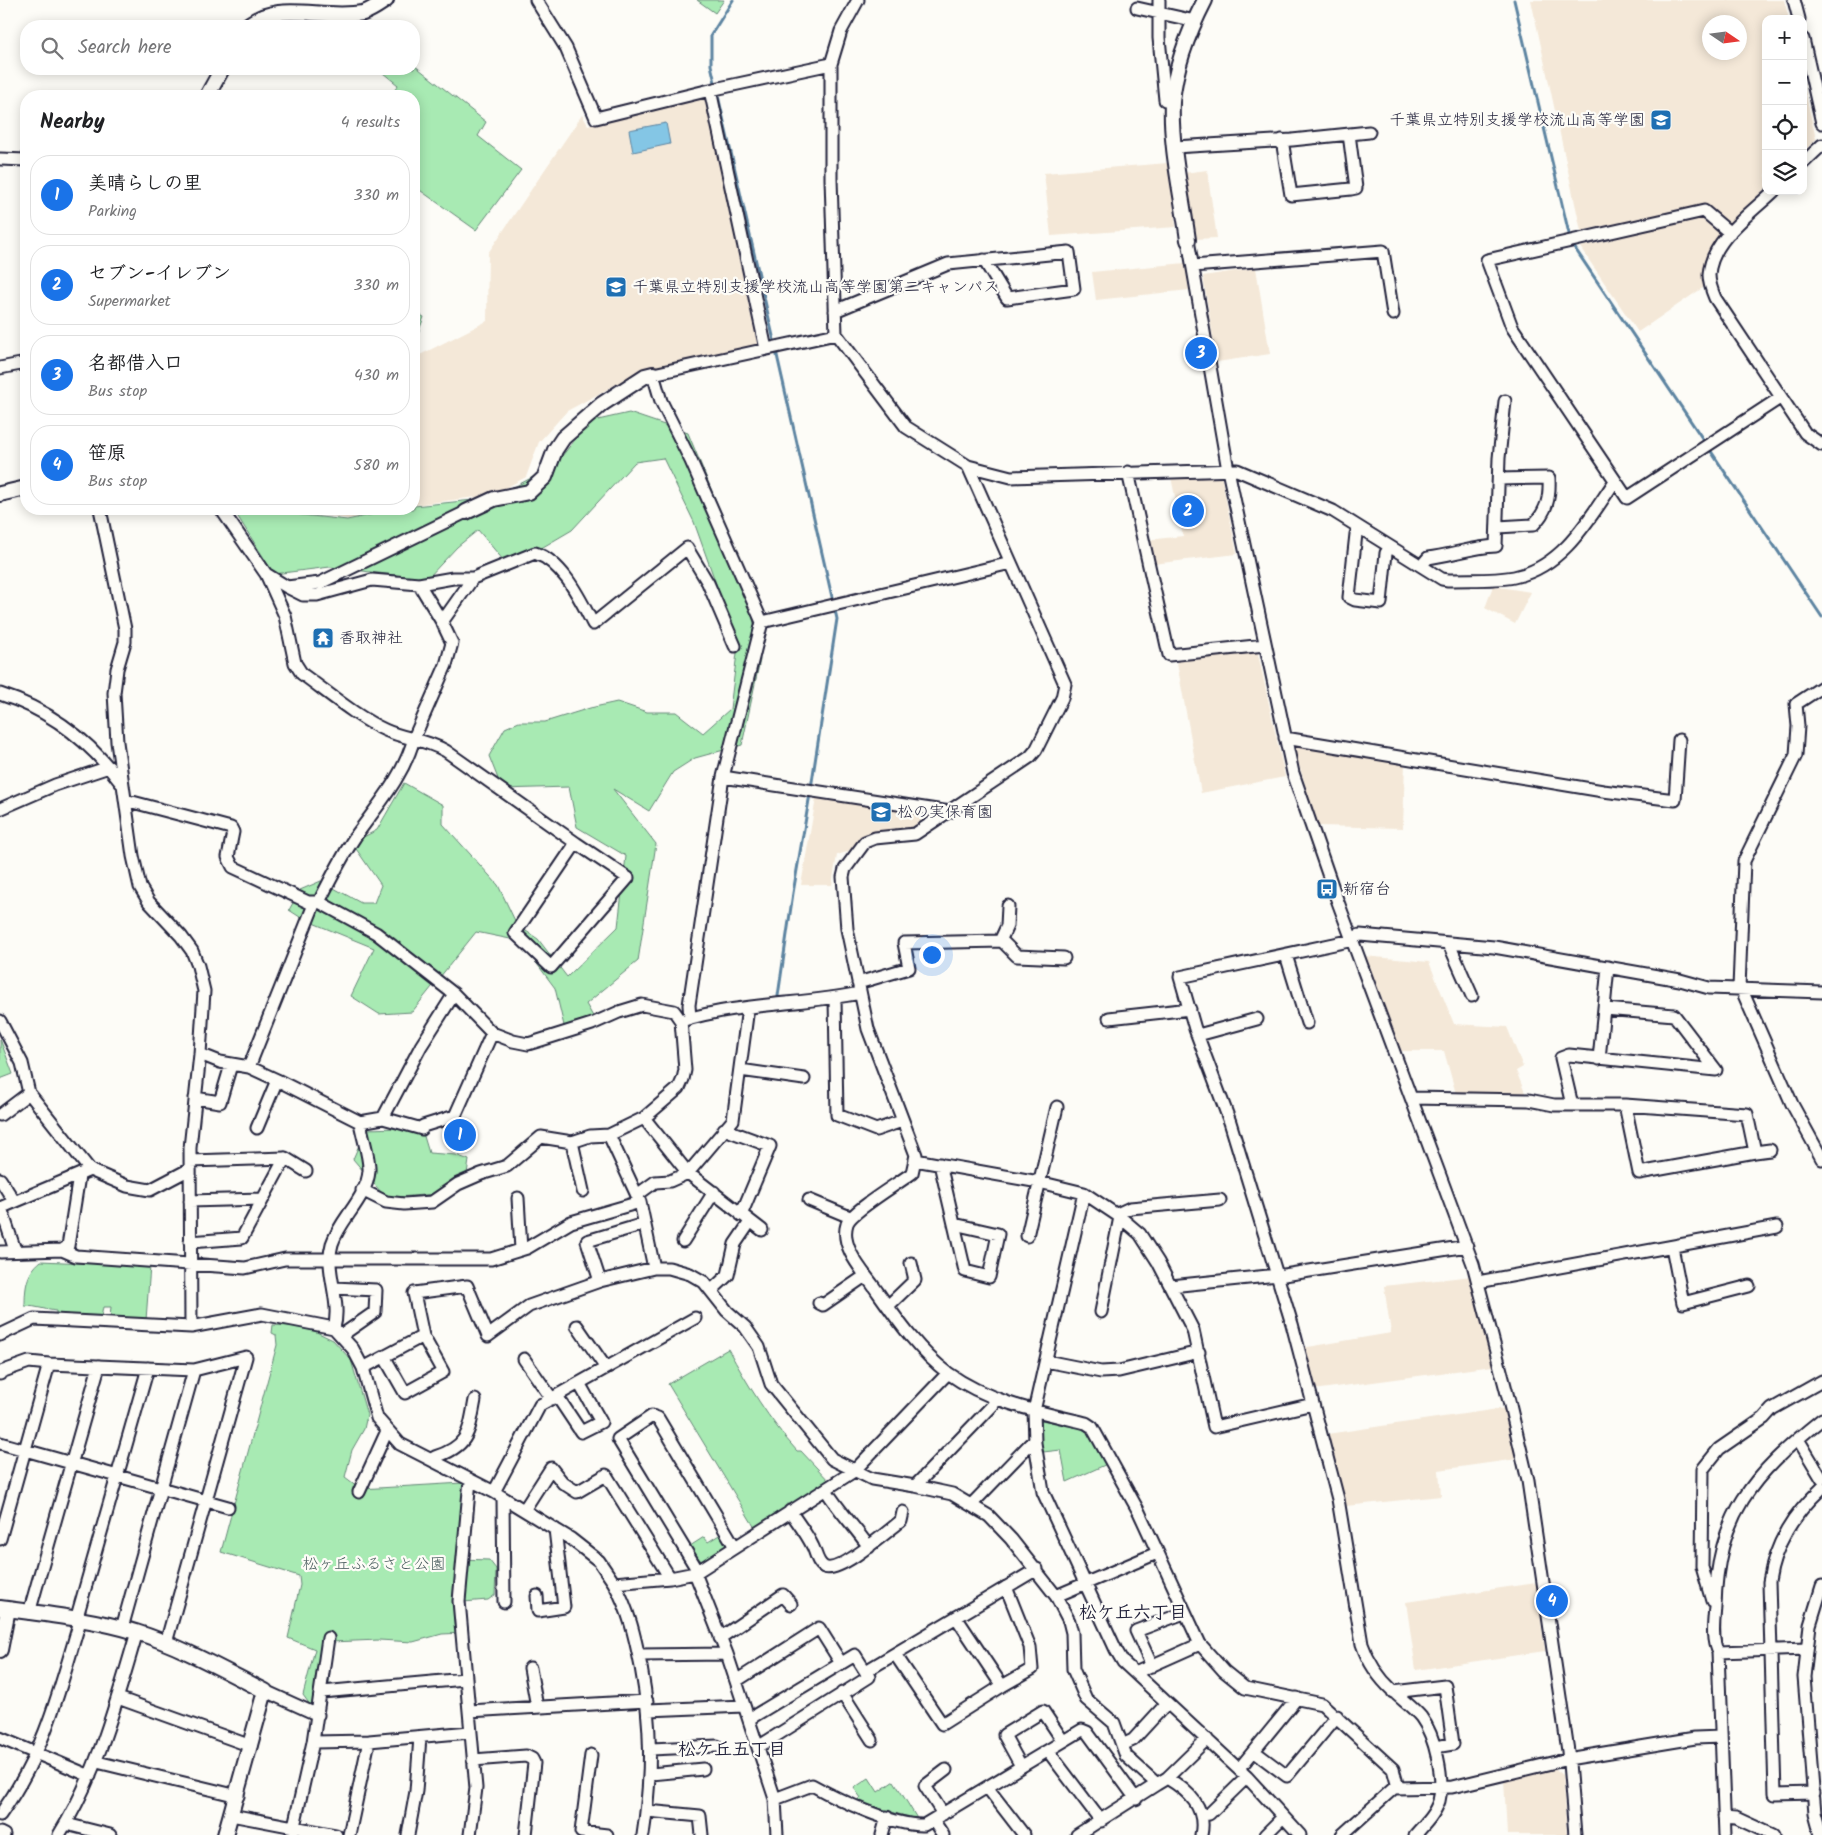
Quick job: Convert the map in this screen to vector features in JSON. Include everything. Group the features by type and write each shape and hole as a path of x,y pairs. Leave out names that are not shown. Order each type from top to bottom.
{"street":[{"path":"251,20 261,7 276,1 295,2 341,12 363,13 386,0"},
{"path":"536,0 566,48 596,118 831,64"},
{"path":"858,0 841,31 831,64 836,334 906,427 968,466 1011,477 1237,470 1333,511 1442,579 1448,580 1500,579 1533,571 1553,558 1573,540 1615,481"},
{"path":"1160,0 1159,38 1165,100"},
{"path":"1205,0 1195,21 1178,69 1172,101 1175,146 1188,240 1228,470 1285,738 1307,819 1467,1246 1478,1282 1528,1482 1568,1759 1575,1835"},
{"path":"1794,0 1798,15"},
{"path":"1137,8 1195,21"},
{"path":"1807,57 1822,123"},
{"path":"210,90 219,75"},
{"path":"717,89 773,348"},
{"path":"1175,146 1282,140 1369,132"},
{"path":"1282,140 1291,195 1351,190 1356,188 1349,134"},
{"path":"1807,159 1822,145"},
{"path":"0,159 20,160"},
{"path":"1770,195 1730,233 1712,264 1709,276 1711,288 1715,298 1780,398 1805,433 1822,445"},
{"path":"1730,233 1704,211 1487,260 1512,327 1626,498 1780,398"},
{"path":"1193,266 1383,251 1394,314"},
{"path":"835,311 948,264 984,260 1069,252 1074,289 1007,298 984,260"},
{"path":"287,587 320,584 494,499 529,492 546,477 555,450 569,432 602,404 645,376 836,334"},
{"path":"0,368 20,364"},
{"path":"362,1190 386,1202 404,1204 432,1202 458,1184 507,1166 541,1137 572,1142 590,1136 609,1135 644,1118 679,1088 683,1079 685,1070 685,1019 689,1005 724,777 762,622 691,461 662,401 653,374"},
{"path":"1422,565 1428,558 1454,554 1474,547 1496,546 1498,479 1505,401"},
{"path":"968,466 1064,678 1062,698 1036,750 1030,757 915,834 874,838 866,842 845,869 843,877 847,929 873,1047 915,1150 912,1172 850,1217 845,1232 846,1244 865,1276 909,1335 948,1373 996,1398 1034,1411 1086,1423 1092,1428 1138,1512 1200,1644 1224,1671 1245,1688 1322,1704 1393,1769 1398,1787"},
{"path":"1128,472 1170,655 1265,645"},
{"path":"1498,479 1549,478 1550,496 1543,516 1533,525 1498,527"},
{"path":"0,494 20,489"},
{"path":"101,515 125,629 125,642 117,669 114,693 122,784 133,856 140,886 149,902 181,936 198,966 204,991 190,1165 191,1327"},
{"path":"225,515 266,574 285,616 295,663 302,674 383,729 408,739 414,738 429,742 446,751 628,878 551,967 515,933 576,843"},
{"path":"1359,528 1356,534 1349,597 1356,600 1381,603 1386,553 1390,547"},
{"path":"266,574 303,595 317,595 372,580 419,584 453,578 473,578 492,572 530,553 542,555 551,561 566,580 593,624 687,548 711,590 735,646"},
{"path":"762,622 1011,563"},
{"path":"442,622 473,578"},
{"path":"249,1067 317,902 354,839 394,782 411,750 414,738 446,665 452,643 442,622 419,584"},
{"path":"1822,687 1796,704 1798,726 1796,755 1744,861 1740,988 1792,1104 1822,1159"},
{"path":"0,694 25,702 54,718 83,741 109,767 122,784"},
{"path":"1285,738 1603,791 1675,800 1679,740"},
{"path":"0,808 109,767"},
{"path":"724,777 950,812"},
{"path":"125,800 232,828 233,832 228,858 233,867 308,902 317,902 376,932 454,994 492,1033 528,1044 592,1024 619,1012 642,1005 674,1011 685,1019 748,1008 835,998 909,968 904,943 1000,941 1017,956 1064,958"},
{"path":"1000,941 1007,926 1008,906"},
{"path":"1415,1835 1431,1817 1438,1803 1440,1788 1434,1746 1422,1718 1393,1692 1370,1663 1359,1636 1338,1499 1278,1275 1230,1122 1198,1036 1180,977 1286,955 1353,939 1360,935 1494,947 1680,980 1709,988 1822,992"},
{"path":"1449,944 1472,996"},
{"path":"1286,955 1307,1023"},
{"path":"1599,1059 1608,967"},
{"path":"383,1118 421,1046 454,994"},
{"path":"835,998 836,1116 876,1130 902,1121"},
{"path":"0,1252 15,1250 62,1250 76,1256 148,1259 190,1265 245,1268 285,1259 491,1259 521,1250 571,1222 638,1199 655,1182 670,1181 688,1173 733,1120 748,1008"},
{"path":"1572,1105 1561,1058 1569,1055 1716,1070 1674,1015 1605,1009"},
{"path":"1109,1018 1190,1010"},
{"path":"1198,1036 1257,1019"},
{"path":"0,1022 22,1063 29,1093 90,1170 127,1186 150,1190 190,1165 285,1158 306,1171"},
{"path":"200,1054 231,1065 249,1067 360,1122 383,1118 422,1130 423,1126 455,1116 492,1033"},
{"path":"195,1098 220,1102 231,1065"},
{"path":"740,1070 804,1079"},
{"path":"257,1128 277,1080"},
{"path":"0,1115 29,1093"},
{"path":"1411,1098 1529,1100 1554,1105 1625,1105 1747,1114 1755,1152"},
{"path":"1625,1105 1639,1173 1770,1150"},
{"path":"1027,1236 1057,1107"},
{"path":"644,1118 688,1173 762,1230"},
{"path":"360,1122 369,1171 362,1190 332,1244 330,1260 338,1331 364,1368 377,1418 400,1444 499,1495 555,1529 587,1550 599,1561 614,1583 625,1603 639,1655 648,1705 651,1774 643,1835"},
{"path":"712,1290 728,1274 735,1244 746,1219 770,1146 724,1129"},
{"path":"609,1135 638,1199 654,1268"},
{"path":"572,1142 583,1191"},
{"path":"190,1242 242,1238 285,1158"},
{"path":"915,1160 1039,1182 1084,1193 1119,1215 1140,1234 1171,1286 1193,1330 1214,1427 1313,1404"},
{"path":"940,1164 954,1224 965,1271 988,1277 998,1234 954,1224"},
{"path":"15,1250 0,1208 90,1170"},
{"path":"62,1250 68,1246 79,1176"},
{"path":"0,1179 14,1201"},
{"path":"683,1241 714,1192"},
{"path":"1084,1193 1034,1411 1035,1443 1043,1492 1116,1650 1135,1673 1243,1773 1300,1835"},
{"path":"518,1198 521,1250"},
{"path":"190,1201 263,1199"},
{"path":"809,1200 850,1217"},
{"path":"1101,1312 1119,1215 1130,1208 1220,1200"},
{"path":"600,1281 587,1241 644,1224"},
{"path":"1478,1282 1777,1227"},
{"path":"1171,1286 1278,1275 1467,1246"},
{"path":"1672,1247 1683,1303 1749,1286"},
{"path":"888,1306 915,1280 911,1263"},
{"path":"385,1358 405,1393 443,1372 423,1336 414,1293 467,1286 488,1336 529,1306 600,1281 654,1268 669,1268 690,1274 704,1282 727,1311 745,1327 758,1347 766,1374 777,1392 832,1459 872,1479 952,1494 972,1504 989,1516 1037,1569 1056,1596 1072,1633 1073,1669 1086,1699 1114,1722 1130,1761 1162,1781 1188,1792 1202,1816 1201,1835"},
{"path":"819,1303 822,1304 865,1276"},
{"path":"0,1335 34,1319 191,1327 262,1314 338,1331 375,1312 376,1290 334,1288"},
{"path":"504,1602 499,1495 540,1406 695,1318"},
{"path":"577,1326 606,1368"},
{"path":"364,1368 423,1336"},
{"path":"1046,1361 1101,1372 1120,1370 1199,1352"},
{"path":"0,1374 29,1362 194,1370 246,1357 166,1643"},
{"path":"524,1359 581,1432 601,1422 579,1384"},
{"path":"0,1539 49,1364"},
{"path":"29,1613 99,1366"},
{"path":"0,1815 15,1794 37,1754 59,1693 148,1368"},
{"path":"122,1628 194,1370"},
{"path":"614,1583 670,1578 697,1572 854,1471 948,1373"},
{"path":"1715,1610 1702,1567 1703,1469 1719,1449 1764,1418 1772,1409 1822,1381"},
{"path":"915,1486 993,1405 996,1398"},
{"path":"433,1461 435,1457 460,1446 467,1436 475,1400"},
{"path":"735,1547 658,1418 652,1416 618,1438 697,1572 727,1654 775,1799 777,1835"},
{"path":"1725,1835 1715,1610 1717,1567 1721,1548 1733,1515 1749,1489 1798,1439 1822,1418"},
{"path":"359,1492 387,1431"},
{"path":"1798,1439 1822,1479"},
{"path":"972,1504 1030,1444 1035,1443"},
{"path":"0,1444 228,1507"},
{"path":"524,1510 551,1468 563,1483 577,1492 606,1475 670,1578"},
{"path":"470,1480 459,1601 476,1788 470,1835"},
{"path":"1814,1793 1775,1794 1768,1582 1773,1560 1787,1528 1822,1488"},
{"path":"826,1490 840,1512 856,1528 869,1547"},
{"path":"790,1511 823,1566 829,1568 840,1565 869,1547 901,1521 903,1512"},
{"path":"536,1596 538,1611 564,1607 555,1529"},
{"path":"1056,1596 1157,1553"},
{"path":"866,1671 1037,1569"},
{"path":"1820,1827 1814,1793 1804,1677 1806,1649 1822,1586"},
{"path":"895,1654 942,1724 1032,1669 1030,1647 1006,1587"},
{"path":"720,1638 783,1595 791,1604"},
{"path":"0,1650 4,1609 122,1628 166,1643 318,1716"},
{"path":"1152,1666 1136,1631 1184,1613"},
{"path":"956,1617 1002,1686"},
{"path":"736,1681 819,1628 841,1663"},
{"path":"59,1835 97,1762 137,1632"},
{"path":"292,1832 318,1716 328,1638"},
{"path":"1135,1673 1200,1644"},
{"path":"1718,1652 1806,1649"},
{"path":"639,1655 727,1654"},
{"path":"749,1719 855,1655 869,1676 758,1747"},
{"path":"530,1668 537,1707"},
{"path":"322,1692 465,1679"},
{"path":"1393,1692 1446,1686 1453,1744 1434,1746"},
{"path":"225,1835 238,1796 265,1691"},
{"path":"842,1693 872,1740"},
{"path":"118,1698 251,1746"},
{"path":"1202,1816 1209,1814 1243,1773 1255,1752 1297,1698"},
{"path":"1122,1745 1133,1740 1167,1703"},
{"path":"469,1711 537,1707 744,1706"},
{"path":"1022,1766 1004,1734 1043,1710 1063,1741"},
{"path":"1255,1752 1288,1776 1337,1716"},
{"path":"775,1799 812,1785 855,1806 917,1826 924,1825 1082,1730 1087,1732 1136,1799"},
{"path":"313,1742 369,1741 470,1732"},
{"path":"408,1835 416,1791 420,1737"},
{"path":"1342,1835 1388,1792 1398,1787 1452,1787 1568,1759 1694,1738 1721,1737"},
{"path":"0,1738 90,1776"},
{"path":"1077,1835 1162,1781 1207,1739"},
{"path":"349,1835 369,1741"},
{"path":"651,1750 717,1746"},
{"path":"1048,1751 1100,1821"},
{"path":"473,1760 526,1756 532,1759 534,1763 526,1835"},
{"path":"591,1756 581,1832 607,1835"},
{"path":"97,1762 238,1796"},
{"path":"651,1774 703,1769"},
{"path":"943,1835 938,1817 925,1786 946,1770"},
{"path":"987,1787 1024,1835"},
{"path":"646,1811 700,1816 702,1835"},
{"path":"231,1815 292,1832 336,1835"},
{"path":"882,1835 886,1817"},
{"path":"1265,1835 1282,1817"},
{"path":"1724,1817 1736,1818 1773,1835"},
{"path":"66,1824 110,1835"},
{"path":"0,1833 4,1835"}],"shaded area":[{"name":"千葉県立特別支援学校流山高等学園","path":"1531,0 1784,0 1788,15 1762,15 1762,192 1729,224 1705,204 1581,231"},
{"name":"千葉県立特別支援学校流山高等学園第二キャンパス","path":"697,97 705,100 758,347 639,372 567,411 539,442 526,477 492,495 420,504 420,355 487,321 488,253 582,115 588,125"},
{"path":"1807,100 1816,139 1807,148"},
{"path":"1168,163 1176,227 1051,236 1044,173"},
{"path":"1207,170 1217,238 1194,239 1184,173"},
{"path":"1697,219 1706,221 1721,234 1715,242 1703,268 1704,287 1638,332 1580,247"},
{"path":"1185,263 1189,290 1096,300 1092,272"},
{"path":"1256,268 1270,354 1217,362 1203,276"},
{"path":"1221,475 1237,554 1153,564 1148,540 1183,536 1171,477"},
{"path":"328,515 366,515 348,519"},
{"path":"1493,586 1531,592 1515,624 1485,608"},
{"path":"1257,649 1285,777 1201,793 1176,658"},
{"path":"1293,746 1405,761 1403,828 1318,826"},
{"path":"816,798 936,816 918,827 869,834 847,852 837,855 832,885 801,885"},
{"path":"1364,956 1429,962 1454,1024 1507,1027 1523,1067 1516,1071 1526,1095 1456,1094 1444,1051 1400,1051"},
{"path":"1472,1276 1493,1366 1313,1390 1302,1348 1391,1333 1384,1286"},
{"path":"1505,1408 1517,1459 1439,1470 1441,1496 1346,1506 1327,1434"},
{"path":"1536,1583 1545,1651 1416,1670 1406,1602"},
{"path":"1553,1768 1562,1775 1567,1835 1507,1835 1504,1780"}],"green space":[{"path":"697,0 724,0 715,13"},
{"path":"420,70 486,122 478,136 521,170 476,230 420,190 420,90 395,90 398,85 386,75 420,75"},
{"path":"420,315 424,317 420,328"},
{"path":"629,413 688,433 728,530 750,601 760,660 742,745 695,758 673,772 649,811 613,789 656,844 638,961 586,1004 595,1020 565,1030 555,988 520,941 476,932 412,1012 379,1014 351,996 374,948 303,919 289,910 300,890 321,881 361,903 374,903 381,885 352,843 377,830 404,783 443,805 443,824 498,885 517,925 538,939 567,977 618,927 626,856 577,827 569,787 502,789 489,756 505,728 519,722 545,722 617,702 647,712 676,712 703,733 730,709 738,645 694,522 663,458 635,462 572,530 509,567 478,530 457,547 427,579 330,567 274,574 237,515 303,515 347,520 370,515 420,515 420,505 493,498 554,466 589,422"},
{"path":"0,1039 13,1074 0,1079"},
{"path":"400,1128 423,1133 429,1153 456,1155 469,1160 467,1174 436,1194 386,1198 353,1159 366,1129"},
{"path":"41,1261 150,1266 146,1320 110,1318 111,1307 103,1307 101,1318 56,1315 56,1311 25,1306 27,1281 32,1271"},
{"name":"松ヶ丘ふるさと公園","path":"273,1325 306,1327 333,1340 351,1360 367,1415 364,1429 352,1450 345,1477 361,1489 463,1483 465,1490 459,1559 489,1560 496,1569 495,1595 488,1600 463,1602 464,1633 442,1634 413,1642 379,1640 331,1642 329,1686 313,1709 303,1695 315,1649 288,1638 300,1585 299,1576 221,1552 277,1345 276,1335 272,1333"},
{"path":"728,1349 751,1389 777,1427 797,1451 801,1451 831,1483 793,1506 792,1504 755,1528 668,1384"},
{"path":"1041,1420 1067,1424 1083,1429 1094,1441 1107,1464 1067,1482 1061,1450 1043,1452 1037,1427"},
{"path":"724,1532 728,1544 704,1561 700,1560 690,1546 704,1537 708,1542"},
{"path":"869,1778 878,1792 894,1781 918,1820 856,1801 861,1798 854,1788"}],"water":[{"path":"666,123 670,144 633,152 629,130"}],"waterway":[{"path":"733,0 711,35 711,65 775,345"},
{"path":"1514,0 1570,238"},
{"path":"1572,244 1822,617"},
{"path":"776,351 837,619 811,788"},
{"path":"778,996 810,794"}],"place":[{"name":"千葉県立特別支援学校流山高等学園","path":"1661,120"},
{"name":"千葉県立特別支援学校流山高等学園第二キャンパス","path":"616,287"},
{"name":"名都借入口","path":"1201,353"},
{"name":"セブン-イレブン","path":"1188,511"},
{"name":"香取神社","path":"323,638"},
{"name":"松の実保育園","path":"881,812"},
{"name":"新宿台","path":"1327,889"},
{"name":"美晴らしの里","path":"460,1135"},
{"name":"笹原","path":"1552,1601"}],"district":[{"name":"松ケ丘六丁目","path":"1133,1613"},
{"name":"松ケ丘五丁目","path":"732,1750"}]}
